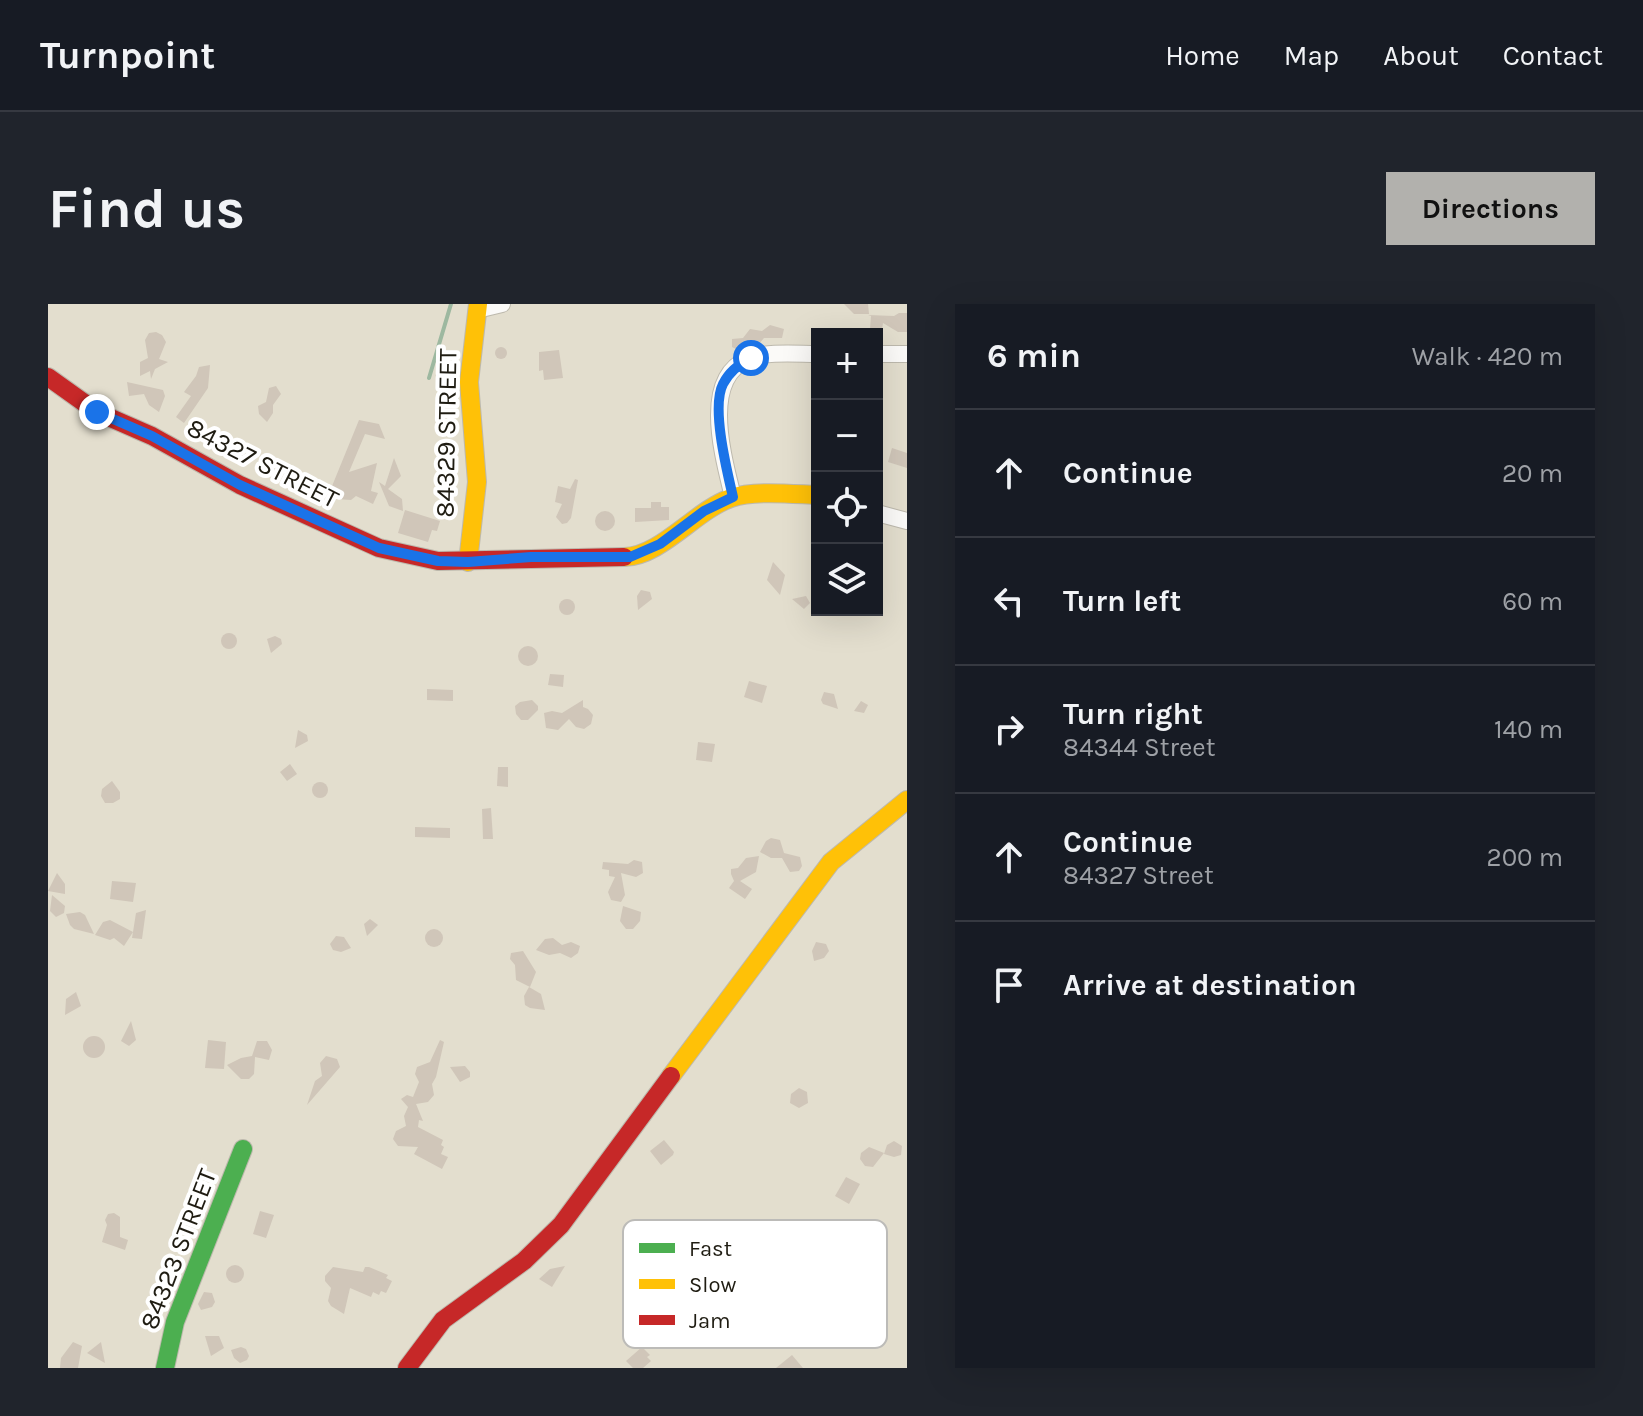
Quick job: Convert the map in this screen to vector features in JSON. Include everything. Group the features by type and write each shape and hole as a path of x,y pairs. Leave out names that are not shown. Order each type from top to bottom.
{"street":[{"path":"477,307 502,304"},
{"name":"84329 STREET","path":"468,562 477,482 469,382 477,307"},
{"path":"811,354 751,358 739,364 721,386 721,436 733,497 811,495"},
{"path":"883,354 907,354"},
{"name":"84327 STREET","path":"48,377 97,412 152,436 240,485 379,548 438,561 630,557 660,544 704,511 733,497"},
{"path":"883,515 907,521"},
{"path":"407,1368 443,1320 524,1261 561,1225 831,862 907,800"},
{"name":"84323 STREET","path":"165,1368 175,1322 243,1149"}],"building":[{"path":"844,304 868,304 869,314 854,314"},
{"path":"907,313 907,332 898,332 883,323 882,328 870,328 871,316 868,315"},
{"path":"770,325 784,329 782,338 764,338 758,345 745,345 738,350 732,347 732,339 743,338 750,329 762,331"},
{"path":"156,332 166,342 159,359 168,362 155,369 151,379 150,371 140,376 140,362 148,358 145,340 149,333"},
{"path":"501,347 507,353 501,359 495,353"},
{"path":"559,350 563,378 544,380 543,370 539,371 539,352"},
{"path":"210,365 208,388 184,423 176,417 191,396 184,392 199,367"},
{"path":"127,382 163,390 165,396 159,412 149,405 144,394 129,396"},
{"path":"276,386 281,394 267,422 259,414 258,406 266,402 269,388"},
{"path":"359,420 379,424 385,439 365,434 349,472 377,463 371,491 378,493 373,504 356,496 351,500 337,499 330,491"},
{"path":"892,448 907,453 907,468 888,462"},
{"path":"394,458 401,476 388,489 402,499 403,511 389,506 379,482 385,486"},
{"path":"575,479 578,480 571,518 562,524 556,517 562,504 555,502 558,486 570,489"},
{"path":"651,502 661,502 661,507 669,507 669,520 635,522 635,508 651,508"},
{"path":"405,510 440,521 437,531 432,530 428,542 398,533"},
{"path":"605,511 612,514 615,521 612,528 605,531 598,528 595,521 598,514"},
{"path":"773,562 785,575 780,595 767,580"},
{"path":"641,590 650,592 652,599 638,610 637,596"},
{"path":"806,596 810,603 804,609 792,599"},
{"path":"564,599 570,599 575,607 573,613 564,615 559,610 559,604"},
{"path":"229,633 235,635 235,647 229,649 223,647 221,641 223,635"},
{"path":"275,636 281,639 282,644 271,653 267,639"},
{"path":"528,646 535,649 538,656 535,663 528,666 521,663 518,656 521,649"},
{"path":"550,674 564,675 563,687 548,685"},
{"path":"749,681 767,686 762,703 744,697"},
{"path":"427,689 453,690 453,701 427,700"},
{"path":"824,692 834,694 838,709 823,704"},
{"path":"532,700 538,710 528,720 521,720 515,706"},
{"path":"583,700 583,707 593,715 591,724 584,729 576,727 569,719 558,730 546,728 544,713 562,713"},
{"path":"861,701 868,705 864,713 854,711"},
{"path":"298,730 307,735 308,741 295,748"},
{"path":"698,742 715,744 712,762 696,760"},
{"path":"290,764 297,774 287,781 280,772"},
{"path":"498,767 508,767 508,787 497,786"},
{"path":"112,781 120,792 120,799 105,803 101,796 102,789"},
{"path":"320,782 328,790 320,798 312,790"},
{"path":"491,808 493,839 483,839 482,809"},
{"path":"415,827 450,828 450,838 415,837"},
{"path":"771,838 780,840 784,853 800,857 802,866 799,871 790,872 782,858 771,858 760,852"},
{"path":"759,856 756,872 740,881 752,889 745,899 729,888 734,881 731,869 738,868 746,858"},
{"path":"634,860 642,862 643,873 636,877 621,873 625,895 621,902 611,900 608,892 615,877 609,876 609,870 602,869 603,862 628,864"},
{"path":"57,873 65,884 65,894 48,891"},
{"path":"112,881 136,883 133,902 110,899"},
{"path":"52,895 65,906 64,913 56,917 50,911"},
{"path":"623,906 641,912 640,921 633,929 626,929 620,921"},
{"path":"146,910 142,939 132,938 136,913"},
{"path":"80,912 85,915 94,934 70,925 66,914"},
{"path":"370,919 378,925 367,936 364,924"},
{"path":"110,920 133,932 124,946 114,938 110,940 95,935 103,922"},
{"path":"430,929 438,929 443,938 441,945 430,947 425,942 425,934"},
{"path":"336,936 344,937 351,948 341,952 333,950 330,944"},
{"path":"553,938 562,945 571,942 580,946 578,953 571,958 560,953 549,955 536,950 545,939"},
{"path":"816,942 826,944 829,951 824,958 814,961 812,951"},
{"path":"523,951 536,972 530,987 516,980 515,965 510,959 511,953"},
{"path":"529,987 541,994 545,1010 525,1005 524,996"},
{"path":"76,992 81,1006 65,1015 66,999"},
{"path":"131,1021 136,1040 129,1046 121,1041"},
{"path":"94,1036 102,1039 105,1047 102,1055 94,1058 86,1055 83,1047 86,1039"},
{"path":"208,1040 226,1042 224,1069 205,1068"},
{"path":"440,1040 444,1042 432,1084 434,1095 428,1102 416,1104 423,1121 419,1120 418,1127 443,1140 441,1154 448,1157 442,1169 414,1154 418,1147 398,1146 393,1139 396,1131 406,1126 404,1116 408,1107 401,1099 407,1095 413,1097 419,1082 415,1074 417,1067 430,1062"},
{"path":"257,1041 267,1041 272,1050 269,1060 255,1057 254,1074 249,1079 241,1079 227,1065 252,1056"},
{"path":"326,1056 337,1059 340,1067 307,1105 315,1081 322,1076 320,1063"},
{"path":"465,1066 470,1077 460,1082 450,1067"},
{"path":"799,1088 807,1092 808,1103 799,1108 790,1103 791,1094"},
{"path":"664,1140 674,1152 661,1165 650,1151"},
{"path":"894,1141 902,1146 901,1155 894,1157 884,1154 887,1145"},
{"path":"869,1147 884,1153 873,1167 865,1166 860,1159 861,1153"},
{"path":"846,1177 860,1184 849,1204 835,1196"},
{"path":"260,1211 274,1215 266,1238 253,1234"},
{"path":"114,1213 120,1217 120,1237 128,1240 125,1250 102,1242 107,1225 105,1220 108,1214"},
{"path":"235,1265 244,1274 235,1283 226,1274"},
{"path":"565,1266 552,1287 539,1279 550,1269"},
{"path":"333,1267 363,1272 365,1267 369,1267 388,1275 386,1278 392,1281 386,1293 381,1291 379,1295 373,1292 371,1297 350,1288 344,1314 328,1301 331,1288 325,1276"},
{"path":"204,1292 212,1293 215,1302 212,1307 201,1310 198,1304"},
{"path":"205,1336 219,1336 224,1348 211,1356"},
{"path":"73,1342 82,1346 78,1368 60,1368 61,1358"},
{"path":"101,1342 105,1363 87,1353"},
{"path":"643,1348 651,1361 643,1368 633,1368 626,1361"},
{"path":"246,1349 249,1356 240,1363 231,1350"},
{"path":"792,1355 803,1368 776,1368"}],"waterway":[{"path":"429,378 451,304"}],"traffic: fast":[{"path":"165,1368 175,1322 243,1149"}],"traffic: slow":[{"path":"468,562 477,482 469,382 478,304"},
{"path":"624,557 651,549 731,498 762,493 811,495"},
{"path":"671,1076 831,862 907,800"}],"traffic: jam":[{"path":"48,377 97,412 152,436 240,485 379,548 438,561 624,557"},
{"path":"407,1368 443,1320 524,1261 561,1225 671,1076"}],"route":[{"path":"97,412 152,436 240,485 379,548 438,561 630,557 660,544 704,511 733,497 721,436 721,386 739,364 751,358"}]}
